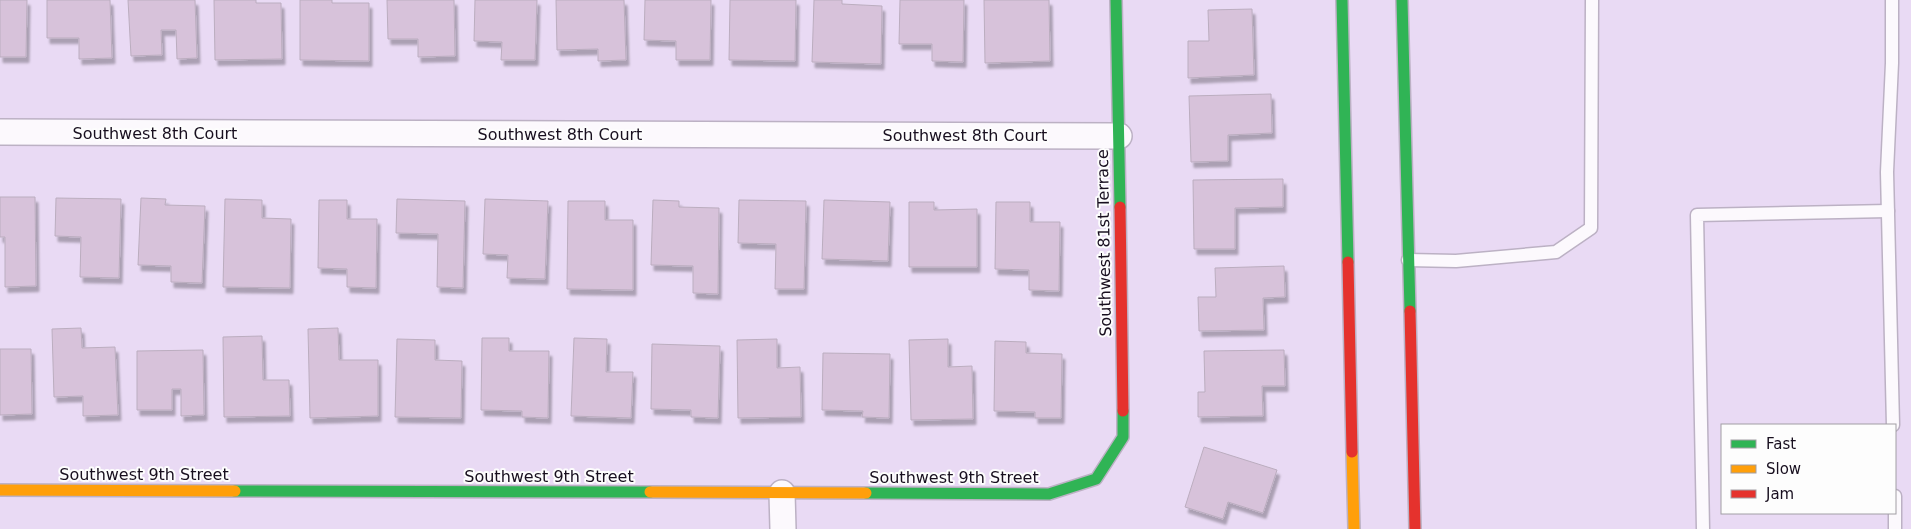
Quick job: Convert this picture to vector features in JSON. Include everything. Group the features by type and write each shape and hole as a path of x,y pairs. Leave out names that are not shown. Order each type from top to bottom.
{"street":[{"name":"Southwest 81st Terrace","path":"1096,479 1123,437 1116,0"},
{"path":"1342,0 1354,529"},
{"path":"1402,0 1415,529"},
{"name":"Southwest 8th Court","path":"0,132 1119,136"},
{"name":"Southwest 9th Street","path":"0,490 1049,494 1096,479"},
{"path":"782,493 783,529"}],"lane":[{"path":"1408,260 1456,261 1556,252 1591,228 1592,0"},
{"path":"1892,0 1892,63 1887,172 1893,424"},
{"path":"1703,529 1697,215 1888,211"},
{"path":"1896,514 1896,529"}],"building":[{"path":"0,0 27,0 26,57 0,57"},
{"path":"47,0 110,0 112,58 79,59 79,38 47,38"},
{"path":"128,0 195,0 197,58 177,59 176,30 161,30 162,55 131,56"},
{"path":"214,0 256,0 256,3 281,3 282,59 215,60"},
{"path":"300,0 332,0 332,3 369,3 369,61 300,60"},
{"path":"387,0 454,0 455,56 418,57 418,39 388,39"},
{"path":"475,0 537,0 535,60 501,60 502,42 474,41"},
{"path":"556,0 624,0 626,60 598,61 598,49 557,50"},
{"path":"645,0 711,0 710,60 676,60 676,41 644,40"},
{"path":"730,0 796,0 795,61 729,60"},
{"path":"814,0 842,0 842,4 882,6 881,64 812,62"},
{"path":"900,0 964,0 963,62 932,61 932,44 899,44"},
{"path":"984,0 1049,0 1050,61 985,63"},
{"path":"1252,9 1254,75 1188,78 1188,41 1209,41 1208,10"},
{"path":"1271,94 1272,133 1228,135 1228,161 1191,162 1189,96"},
{"path":"1283,179 1283,207 1235,208 1235,249 1194,249 1193,180"},
{"path":"0,197 35,197 36,286 5,287 5,237 0,237"},
{"path":"56,198 121,199 119,278 80,277 81,237 55,236"},
{"path":"141,198 166,199 165,205 205,206 202,283 171,282 171,266 138,265"},
{"path":"225,199 262,200 262,218 291,219 290,288 223,287"},
{"path":"397,199 465,201 463,288 437,287 438,234 396,233"},
{"path":"485,199 548,201 545,279 507,278 508,255 483,254"},
{"path":"319,200 347,200 347,219 377,219 376,288 347,287 347,269 318,268"},
{"path":"653,200 679,201 679,207 719,208 718,294 693,293 693,266 651,265"},
{"path":"739,200 806,201 804,289 775,289 776,244 738,243"},
{"path":"824,200 890,202 888,261 822,259"},
{"path":"568,201 605,201 605,220 633,220 633,290 567,289"},
{"path":"909,202 934,202 934,210 977,209 977,267 909,267"},
{"path":"996,202 1030,202 1030,222 1060,222 1059,291 1029,290 1029,270 995,269"},
{"path":"1284,266 1285,297 1263,298 1264,330 1199,331 1198,297 1216,297 1215,268"},
{"path":"81,328 82,348 115,347 118,415 83,416 83,396 54,397 52,329"},
{"path":"338,328 339,360 378,360 378,416 310,418 308,329"},
{"path":"262,336 263,380 289,380 290,416 224,417 223,337"},
{"path":"482,338 509,338 509,351 549,351 548,418 522,417 522,411 481,410"},
{"path":"574,338 607,339 606,372 633,372 631,418 571,416"},
{"path":"397,339 435,340 435,360 462,361 461,418 395,417"},
{"path":"777,339 777,368 800,367 801,417 738,418 737,340"},
{"path":"948,339 948,367 972,366 973,419 911,420 909,340"},
{"path":"995,341 1026,342 1026,353 1062,354 1061,418 1035,418 1035,412 994,411"},
{"path":"652,344 720,346 718,418 691,417 691,410 651,409"},
{"path":"0,349 31,349 32,414 0,415"},
{"path":"203,350 204,415 181,416 181,389 172,389 172,410 137,410 137,351"},
{"path":"1284,350 1285,386 1262,386 1263,416 1198,417 1198,392 1205,392 1204,351"},
{"path":"823,353 890,354 889,418 862,417 863,411 822,410"},
{"path":"1204,447 1277,470 1263,513 1228,502 1223,519 1185,507"}],"traffic: fast":[{"path":"1116,0 1120,207"},
{"path":"1342,0 1348,262"},
{"path":"1402,0 1410,311"},
{"path":"866,493 1049,494 1096,479 1123,437 1123,411"},
{"path":"235,491 650,492"}],"traffic: slow":[{"path":"1352,452 1354,529"},
{"path":"0,490 235,491"},
{"path":"650,492 866,493"}],"traffic: jam":[{"path":"1120,207 1123,411"},
{"path":"1348,262 1352,452"},
{"path":"1410,311 1415,529"}]}
